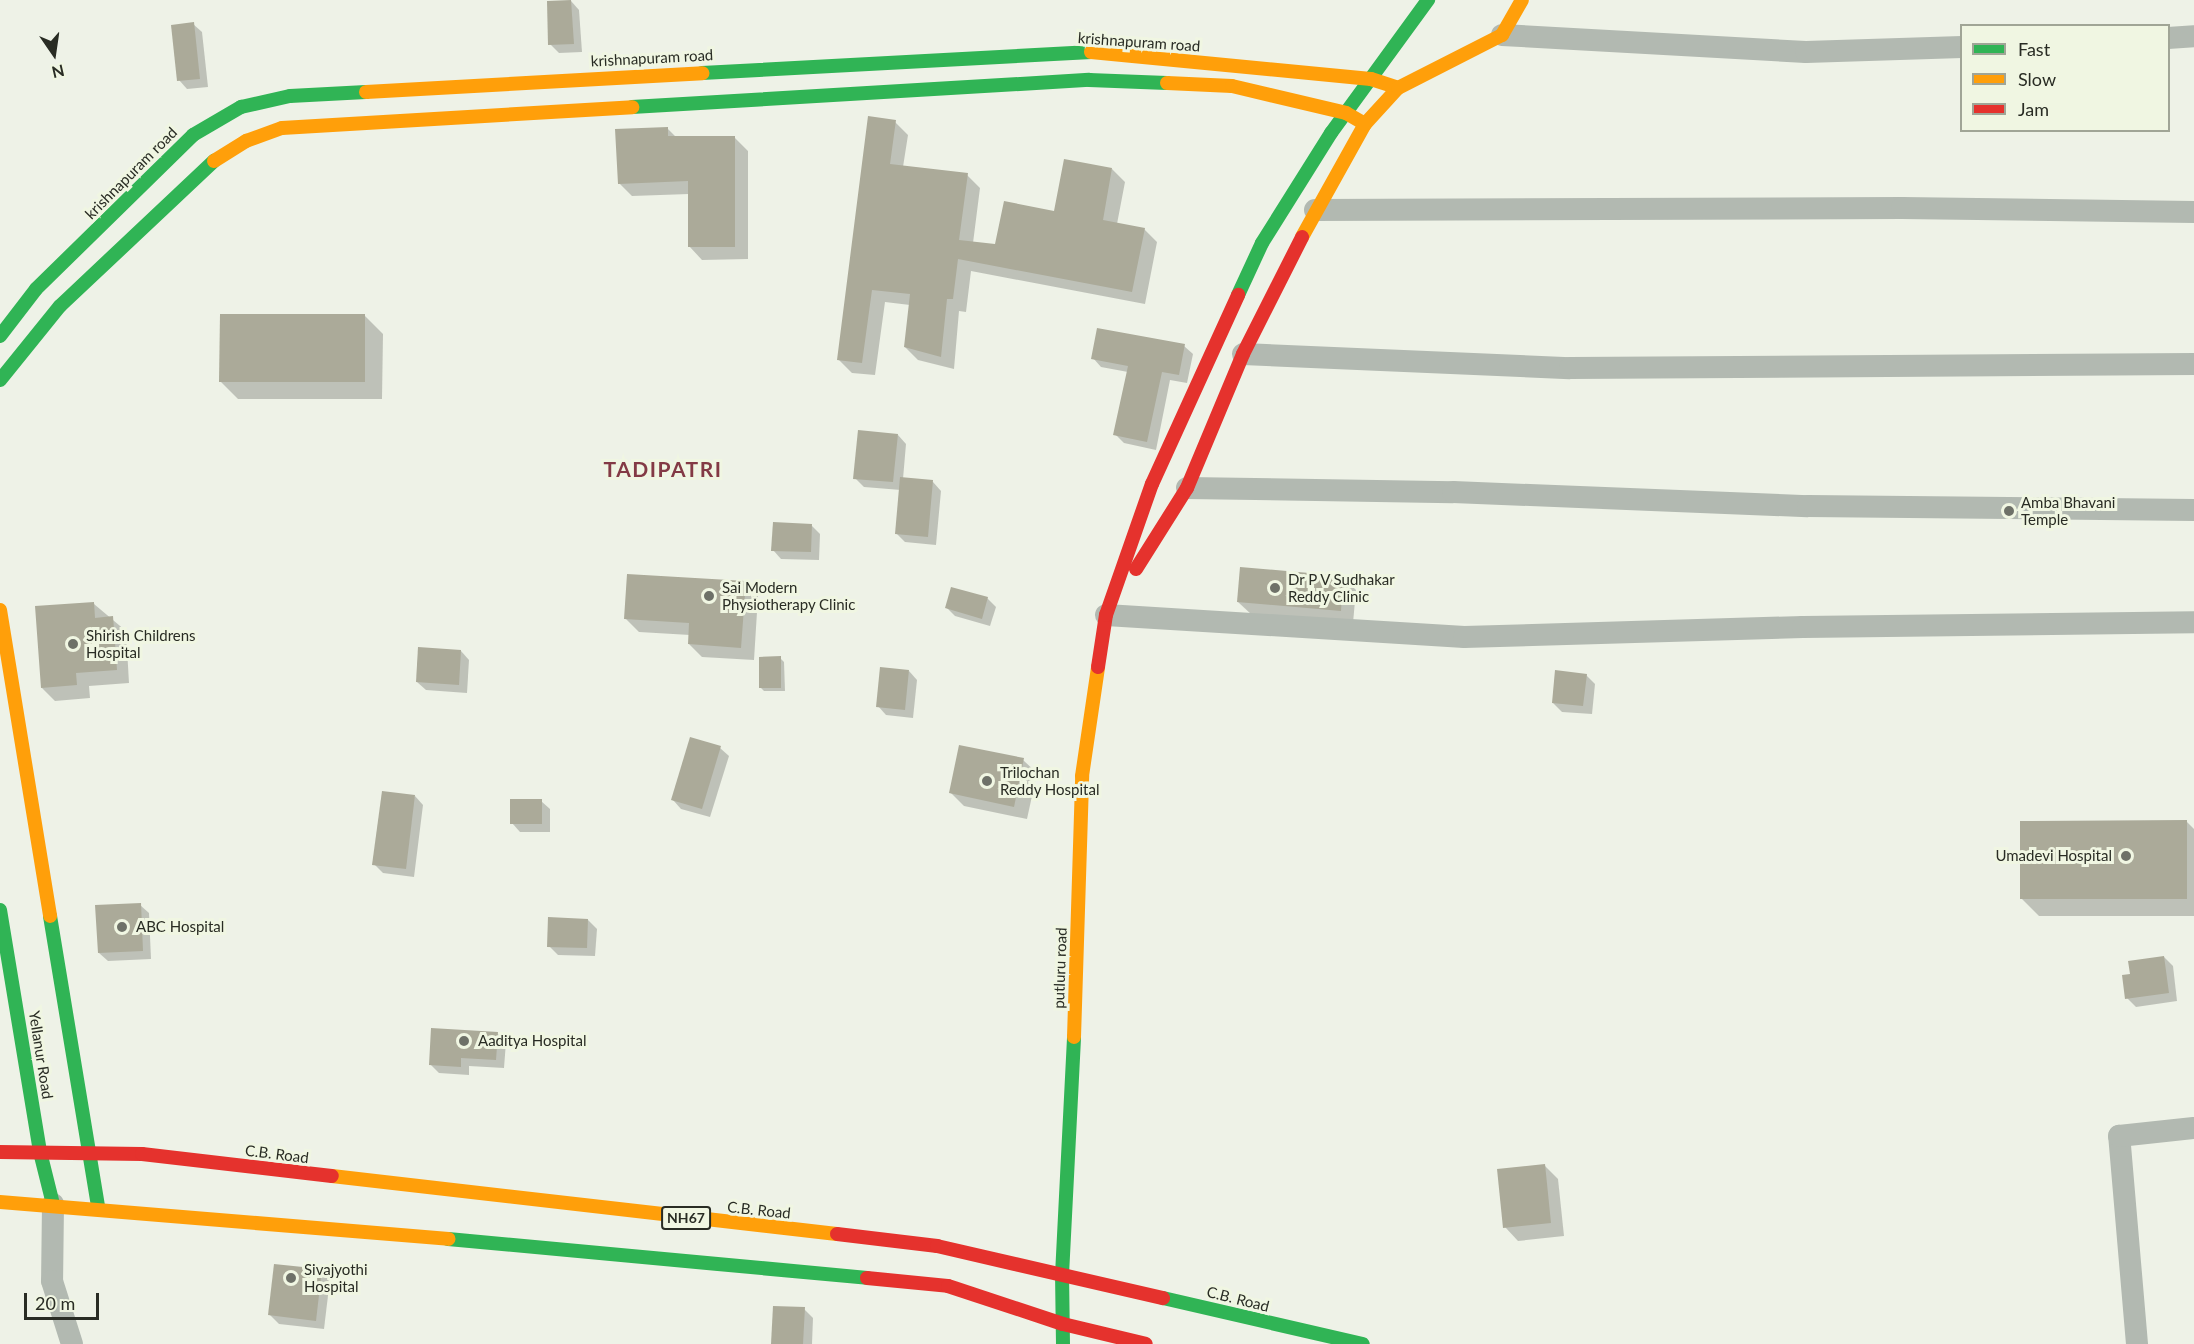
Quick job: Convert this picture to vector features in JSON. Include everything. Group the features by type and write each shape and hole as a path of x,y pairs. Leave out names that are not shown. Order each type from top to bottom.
{"main road":[{"path":"1106,615 1152,484 1262,243 1346,112 1428,0"},
{"path":"1106,615 1187,488 1243,354 1315,210 1365,124 1398,88 1502,35 1522,0"},
{"name":"krishnapuram road","path":"0,336 36,289 193,135 241,107 290,96 1092,52 1371,79 1398,88"},
{"path":"0,380 60,306 213,161 246,141 282,128 1089,80 1232,86 1346,112 1365,124"},
{"path":"0,610 98,1208"},
{"name":"putluru road","path":"1063,1344 1062,1275 1077,987 1082,776 1106,615"},
{"name":"Yellanur Road","path":"0,910 40,1152 53,1204"},
{"name":"C.B. Road","path":"0,1152 142,1154 937,1246 1363,1344"},
{"path":"0,1203 53,1204 948,1286 1063,1324 1146,1344"}],"street":[{"path":"1502,35 1806,52 1960,47"},
{"path":"2170,38 2194,36"},
{"path":"1315,210 1902,208 2194,212"},
{"path":"1243,354 1570,368 2194,364"},
{"path":"1187,488 1453,492 1808,506 2194,510"},
{"path":"1106,615 1464,637 1803,627 2194,622"},
{"path":"2137,1344 2119,1136 2194,1128"},
{"path":"53,1204 52,1281 72,1344"}],"building":[{"path":"571,0 574,44 548,45 547,1"},
{"path":"194,22 200,79 177,81 171,25"},
{"path":"868,116 896,120 890,164 968,173 959,240 995,244 1004,201 1054,211 1064,159 1112,168 1103,220 1145,228 1132,292 958,259 953,299 947,299 941,357 904,347 910,294 872,290 862,363 837,360"},
{"path":"668,127 668,136 735,136 735,247 688,247 688,181 618,184 615,129"},
{"path":"220,314 365,314 365,382 219,382"},
{"path":"1097,328 1185,344 1179,375 1162,372 1147,442 1113,435 1128,366 1091,359"},
{"path":"858,430 898,434 893,482 853,479"},
{"path":"900,477 933,480 928,537 895,534"},
{"path":"773,522 812,524 811,552 771,551"},
{"path":"1240,567 1343,576 1341,611 1237,602"},
{"path":"627,574 746,581 741,648 688,644 689,623 624,619"},
{"path":"951,587 988,597 982,619 945,608"},
{"path":"94,602 95,618 113,616 117,670 76,673 77,685 41,688 35,606"},
{"path":"418,647 461,650 459,685 416,682"},
{"path":"781,656 781,688 759,688 759,657"},
{"path":"880,667 909,670 905,710 876,707"},
{"path":"1555,670 1587,674 1583,706 1552,703"},
{"path":"690,737 721,746 702,809 671,800"},
{"path":"959,745 1024,758 1014,807 949,793"},
{"path":"382,791 415,795 406,869 372,865"},
{"path":"510,799 542,799 542,824 510,824"},
{"path":"2187,820 2187,899 2020,899 2020,821"},
{"path":"141,903 143,951 98,953 95,905"},
{"path":"548,917 588,919 587,948 547,947"},
{"path":"2164,956 2169,993 2125,999 2122,975 2130,974 2128,961"},
{"path":"431,1028 498,1032 496,1060 461,1058 461,1067 429,1065"},
{"path":"1545,1164 1551,1223 1503,1228 1497,1169"},
{"path":"274,1264 322,1269 316,1321 268,1315"},
{"path":"773,1306 805,1307 803,1344 771,1344"}],"traffic: fast":[{"path":"1238,295 1262,243 1331,133 1428,0"},
{"path":"702,73 1091,52"},
{"path":"632,107 1089,80 1167,83"},
{"path":"0,336 36,289 193,135 241,107 290,96 366,92"},
{"path":"0,380 60,306 214,161"},
{"path":"0,910 40,1152 53,1204"},
{"path":"50,916 98,1207"},
{"path":"1063,1344 1062,1275 1074,1037"},
{"path":"448,1239 867,1278"},
{"path":"1163,1298 1363,1344"}],"traffic: slow":[{"path":"1302,237 1365,124 1398,88 1502,35 1522,0"},
{"path":"1091,52 1371,79 1398,88"},
{"path":"366,92 702,73"},
{"path":"1167,83 1232,86 1346,113 1365,124"},
{"path":"214,161 246,141 282,128 632,107"},
{"path":"0,610 50,916"},
{"path":"1074,1037 1082,776 1098,667"},
{"path":"332,1176 837,1234"},
{"path":"0,1202 448,1239"}],"traffic: jam":[{"path":"1136,569 1187,488 1243,354 1302,237"},
{"path":"1098,667 1106,615 1152,484 1238,295"},
{"path":"0,1152 142,1154 332,1176"},
{"path":"837,1234 937,1246 1163,1298"},
{"path":"867,1278 948,1286 1063,1324 1146,1344"}],"place":[{"name":"Amba Bhavani Temple","path":"2009,511"},
{"name":"Dr P V Sudhakar Reddy Clinic","path":"1275,588"},
{"name":"Sai Modern Physiotherapy Clinic","path":"709,596"},
{"name":"Shirish Childrens Hospital","path":"73,644"},
{"name":"Trilochan Reddy Hospital","path":"987,781"},
{"name":"Umadevi Hospital","path":"2126,856"},
{"name":"ABC Hospital","path":"122,927"},
{"name":"Aaditya Hospital","path":"464,1041"},
{"name":"Sivajyothi Hospital","path":"291,1278"}],"district":[{"name":"TADIPATRI","path":"663,469"}]}
